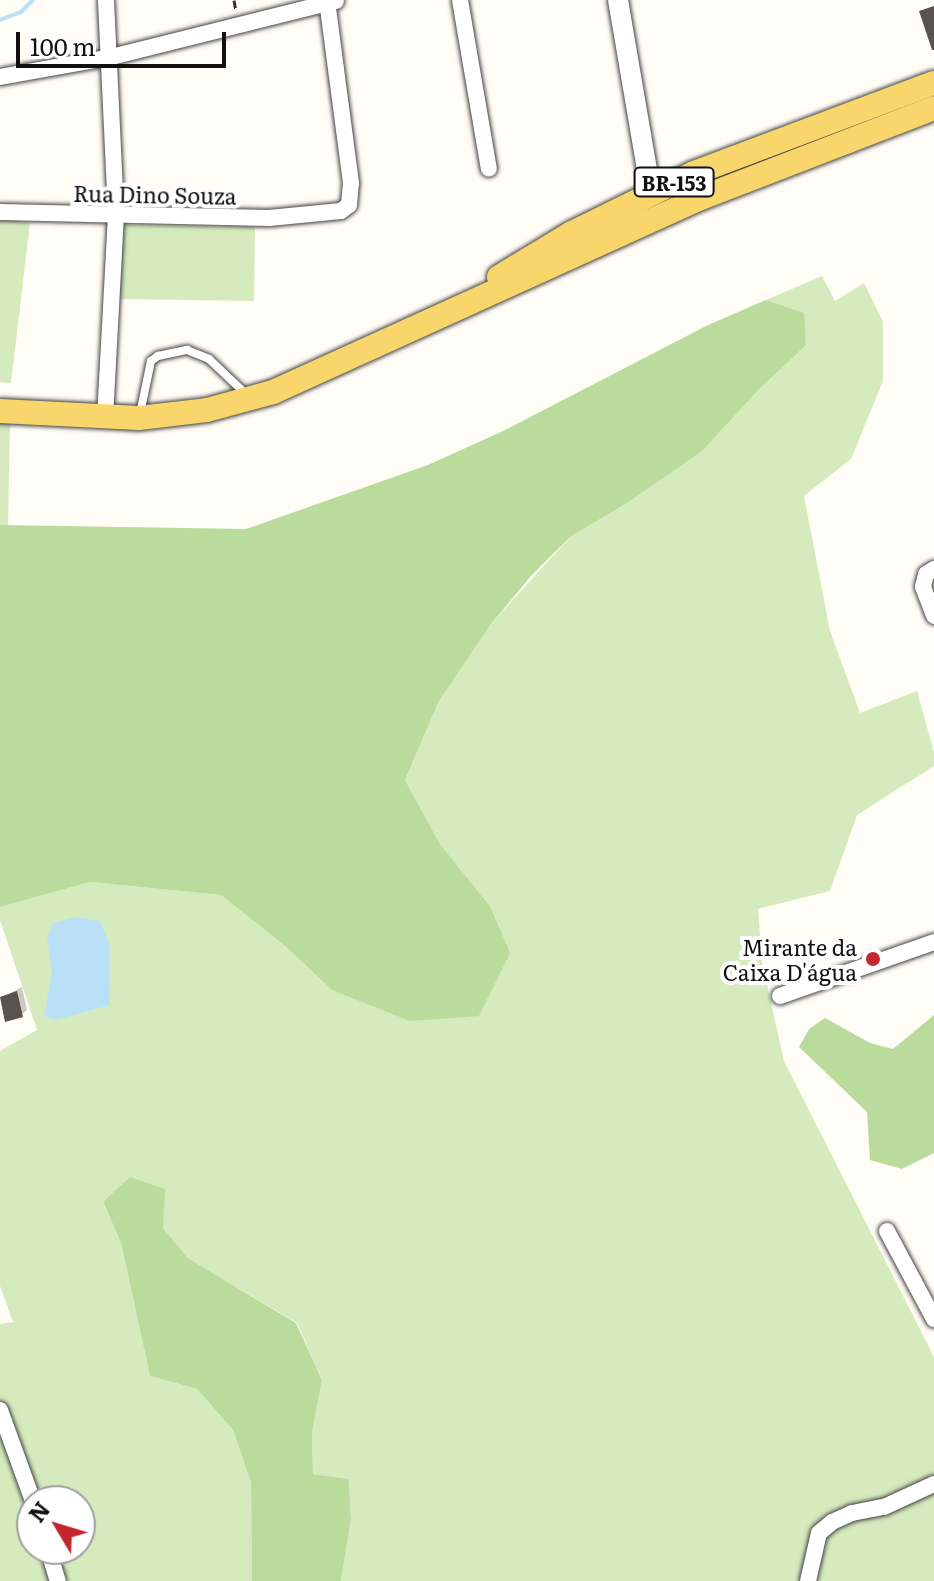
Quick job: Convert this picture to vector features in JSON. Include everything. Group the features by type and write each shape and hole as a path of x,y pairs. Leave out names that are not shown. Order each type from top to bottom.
{"main road":[{"name":"BR-153","path":"432,317 572,233 651,194 757,148 934,83"},
{"name":"BR-153","path":"0,411 139,418 207,410 251,399 293,384 432,317 577,257 701,198 934,108"}],"street":[{"path":"105,418 116,213 106,0"},
{"path":"460,0 489,169"},
{"path":"618,0 651,194"},
{"path":"0,77 107,58 331,1"},
{"name":"Rua Dino Souza","path":"0,212 269,218 341,211 349,205 350,194 331,1"},
{"path":"934,569 926,574 923,587 934,616"},
{"path":"780,996 934,942"},
{"path":"887,1231 934,1319"},
{"path":"0,1410 27,1485"},
{"path":"808,1581 819,1533 832,1522 852,1513 884,1507 934,1484"}],"lane":[{"path":"139,418 151,361 158,356 187,350 209,359 251,399"}],"green space":[{"path":"0,218 30,223 11,383 0,382"},
{"path":"122,225 255,227 254,301 120,299"},
{"path":"822,276 835,301 864,283 883,322 883,381 851,459 804,496 830,631 860,713 917,691 934,752 934,766 857,815 830,891 758,909 762,962 784,1061 934,1357 934,1581 341,1581 351,1519 349,1479 313,1474 312,1433 322,1380 297,1323 188,1258 163,1228 103,1203 121,1243 150,1376 197,1389 233,1430 251,1481 252,1581 0,1581 0,1324 13,1322 0,1286 0,1051 37,1030 0,920 0,907 90,882 221,895 285,946 332,990 490,906 440,844 405,780 439,701 491,624 570,537 627,503 806,345 803,313 766,300"},
{"path":"766,300 804,313 806,345 759,389 702,451 627,503 570,537 531,576 491,624 439,701 405,780 440,844 490,906 510,953 479,1016 410,1021 332,990 285,946 221,895 90,882 0,907 0,525 246,529 428,465 503,431 706,326"},
{"path":"0,421 10,422 8,526 0,525"},
{"path":"934,1015 934,1153 902,1169 870,1160 867,1112 799,1047 809,1029 825,1018 870,1043 893,1049"},
{"path":"130,1177 165,1189 163,1228 188,1258 296,1323 322,1380 312,1433 313,1474 349,1479 351,1519 341,1581 252,1581 251,1482 233,1430 197,1389 150,1376 121,1243 103,1202"}],"water":[{"path":"76,917 100,921 109,943 110,1005 55,1020 44,1016 52,973 47,939 53,923"}],"building":[{"path":"934,6 934,50 932,50 919,11"},
{"path":"17,991 23,1017 5,1022 0,997"}],"waterway":[{"path":"0,20 21,12 33,0"}],"place":[{"name":"Mirante da Caixa D'água","path":"873,959"}]}
